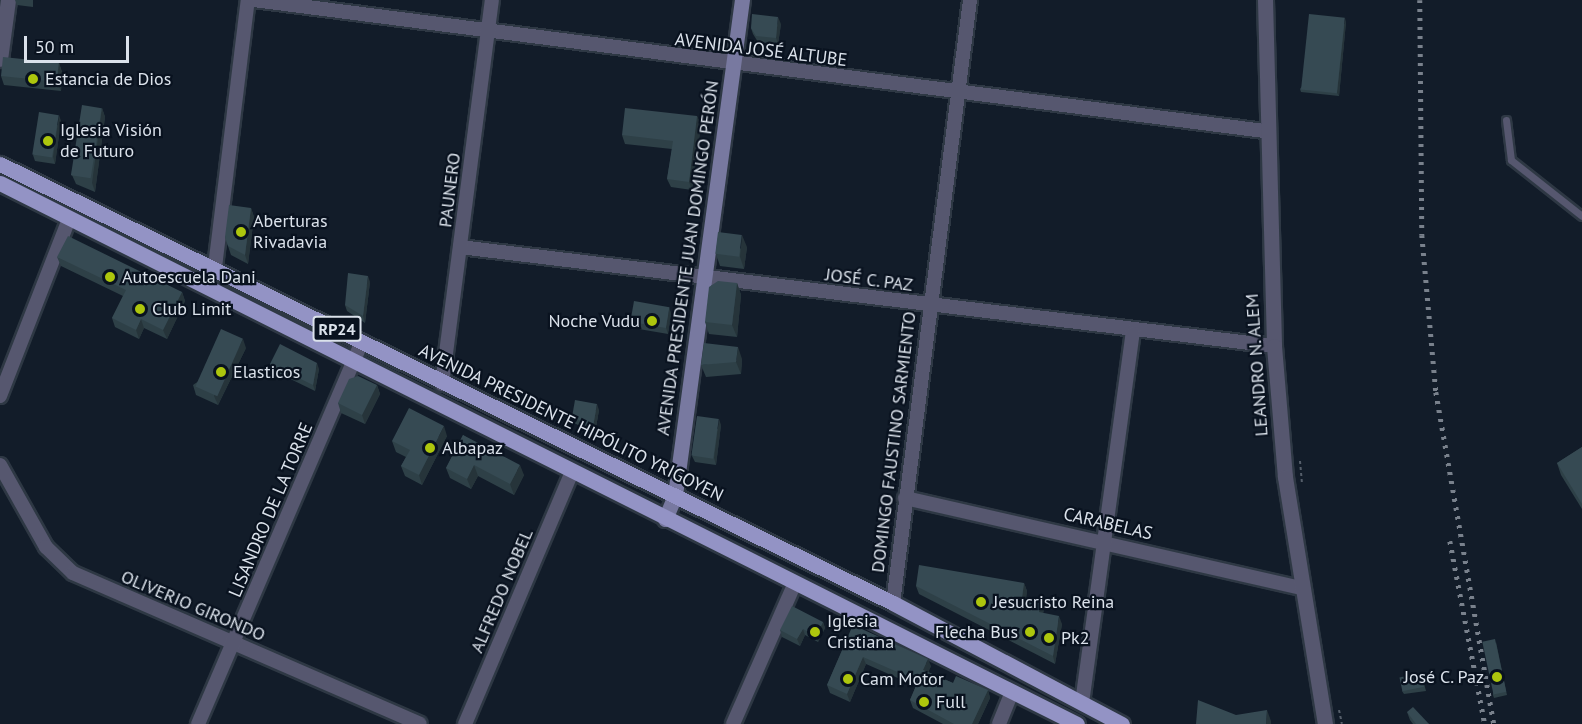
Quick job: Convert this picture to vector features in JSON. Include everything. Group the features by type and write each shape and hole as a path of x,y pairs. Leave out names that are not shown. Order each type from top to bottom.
{"main road":[{"name":"AVENIDA PRESIDENTE JUAN DOMINGO PERÓN","path":"665,519 675,495 742,0"},
{"name":"AVENIDA PRESIDENTE HIPÓLITO YRIGOYEN","path":"0,164 215,267 442,384 675,495 893,603 1122,724"},
{"name":"RP24","path":"0,183 1077,724"}],"street":[{"path":"0,59 8,0"},
{"path":"215,267 248,0"},
{"name":"AVENIDA JOSÉ ALTUBE","path":"254,0 734,65 1264,131"},
{"name":"PAUNERO","path":"442,384 492,0"},
{"name":"DOMINGO FAUSTINO SARMIENTO","path":"893,603 929,305 970,0"},
{"name":"LEANDRO N. ALEM","path":"1265,0 1264,131 1274,346 1302,588 1325,724"},
{"path":"0,396 69,219"},
{"name":"JOSÉ C. PAZ","path":"460,247 704,279 929,305 1133,333 1274,346"},
{"path":"1082,703 1107,542 1133,333"},
{"name":"LISANDRO DE LA TORRE","path":"198,724 362,342"},
{"name":"OLIVERIO GIRONDO","path":"0,465 59,563 95,585 234,642 420,724"},
{"name":"ALFREDO NOBEL","path":"465,724 572,472"},
{"name":"CARABELAS","path":"905,498 1302,588"},
{"path":"733,724 795,583"},
{"path":"999,724 1012,692"}],"lane":[{"path":"1506,120 1511,160 1582,216"}],"path":[{"path":"1299,456 1303,490"},
{"path":"1337,702 1342,724"}],"building":[{"path":"752,14 778,17 776,38 756,36 751,28"},
{"path":"1309,14 1345,18 1337,93 1301,90"},
{"path":"3,57 59,63 57,82 1,76"},
{"path":"82,105 102,108 91,178 71,175"},
{"path":"625,108 697,116 689,182 667,179 673,141 622,135"},
{"name":"Iglesia Visión de Futuro","path":"39,112 59,115 52,158 32,154"},
{"name":"Aberturas Rivadavia","path":"229,205 251,208 245,255 228,246 225,237"},
{"path":"718,232 742,235 739,257 715,254"},
{"path":"68,236 182,292 163,330 141,319 136,330 112,318 126,290 57,257"},
{"path":"348,273 368,276 363,316 345,305"},
{"path":"718,281 737,283 732,325 705,322 709,287"},
{"name":"Noche Vudu","path":"634,301 669,307 666,328 630,322"},
{"name":"Elasticos","path":"221,329 243,339 217,396 195,387"},
{"path":"704,343 738,347 736,362 701,365"},
{"path":"280,344 317,363 313,385 270,364"},
{"path":"358,376 377,385 362,415 338,403 349,379"},
{"path":"575,400 597,404 593,427 572,417"},
{"path":"409,408 444,426 419,475 401,466 410,450 392,441"},
{"path":"697,416 719,419 713,459 691,456"},
{"path":"463,435 520,465 510,484 474,465 467,479 446,468"},
{"path":"1582,447 1582,504 1557,463"},
{"path":"919,565 1024,583 1022,598 1041,601 1039,612 1059,616 1053,656 916,586"},
{"path":"792,606 823,622 816,636 803,629 797,639 780,630"},
{"path":"853,625 928,659 923,670 953,683 956,676 988,690 972,724 954,724 910,700 918,681 863,657 847,694 827,685"},
{"path":"1495,639 1506,692 1494,695 1482,642"},
{"path":"1421,673 1424,687 1402,691 1399,678"},
{"path":"1198,700 1236,715 1267,710 1266,724 1196,724"},
{"path":"1413,707 1429,724 1416,724 1407,712"}],"railway":[{"path":"1420,0 1422,235 1436,392 1494,724"},
{"path":"1450,541 1485,724"}],"place":[{"name":"Estancia de Dios","path":"33,79"},
{"name":"Iglesia Visión de Futuro","path":"48,141"},
{"name":"Aberturas Rivadavia","path":"241,232"},
{"name":"Autoescuela Dani","path":"110,277"},
{"name":"Club Limit","path":"140,309"},
{"name":"Noche Vudu","path":"652,321"},
{"name":"Elasticos","path":"221,372"},
{"name":"Albapaz","path":"430,448"},
{"name":"Jesucristo Reina","path":"981,602"},
{"name":"Iglesia Cristiana","path":"815,632"},
{"name":"Flecha Bus","path":"1030,632"},
{"name":"Pk2","path":"1049,638"},
{"name":"José C. Paz","path":"1497,677"},
{"name":"Cam Motor","path":"848,679"},
{"name":"Full","path":"924,702"}]}
